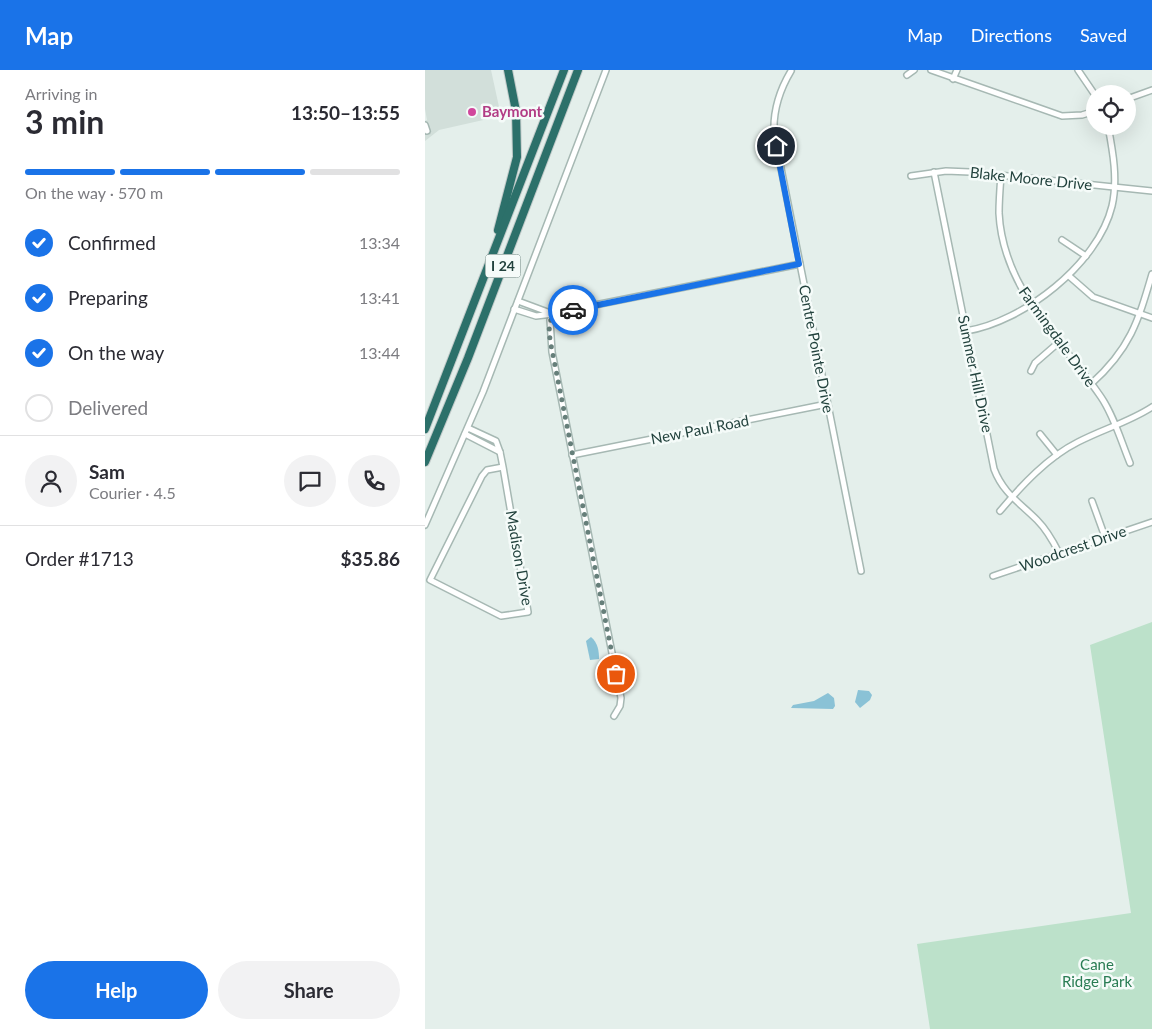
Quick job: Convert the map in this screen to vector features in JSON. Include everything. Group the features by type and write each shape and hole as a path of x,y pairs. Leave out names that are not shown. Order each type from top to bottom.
{"highway":[{"path":"486,274 517,157 516,111 508,70"},
{"name":"I 24","path":"425,429 564,70"},
{"name":"I 24","path":"425,462 468,358 578,70"}],"street":[{"path":"425,525 468,428 605,70"},
{"name":"Centre Pointe Drive","path":"791,70 777,98 774,114 774,133 861,571"},
{"path":"907,75 914,70"},
{"path":"931,70 1062,116 1086,114"},
{"path":"953,79 957,70"},
{"path":"1078,70 1088,85"},
{"path":"1136,96 1152,90"},
{"path":"425,124 427,131"},
{"path":"966,330 993,324 1030,303 1069,276 1086,256 1109,217 1114,187 1114,168 1109,135"},
{"name":"Blake Moore Drive","path":"911,176 946,171 1152,191"},
{"name":"Summer Hill Drive","path":"934,172 995,470 999,482 1011,497 1037,520 1047,532 1059,553"},
{"name":"Farmingdale Drive","path":"1001,175 999,214 1006,252 1016,281 1058,343 1102,399 1130,462"},
{"path":"1062,240 1086,256"},
{"path":"514,309 536,316 553,314 799,264"},
{"path":"1091,384 1118,358 1141,313 1152,274"},
{"path":"1069,276 1093,297 1152,318"},
{"path":"518,301 553,314"},
{"path":"553,314 549,325 551,346 621,698 620,706 615,716"},
{"path":"1031,371 1035,363 1058,343"},
{"name":"New Paul Road","path":"572,455 827,404"},
{"path":"1000,511 1011,497 1057,455 1078,442 1152,407"},
{"name":"Madison Drive","path":"468,428 500,452 503,467 528,612 505,616 430,580 482,476 487,470 503,467"},
{"name":"Madison Drive","path":"465,434 483,438"},
{"path":"1041,434 1057,455"},
{"path":"1092,501 1105,537"},
{"name":"Woodcrest Drive","path":"993,576 1152,522"}],"shaded area":[{"path":"425,70 491,70 501,116 439,130 425,141 425,121 427,120 425,109"}],"green space":[{"name":"Cane Ridge Park","path":"1152,622 1152,1029 930,1029 917,944 1131,913 1090,645"}],"water":[{"path":"591,637 598,647 599,659 590,660 586,641"},
{"path":"858,690 869,691 872,695 870,700 860,708 855,702"},
{"path":"828,693 834,698 835,706 833,709 791,708 793,705 814,701"}],"way so far":[{"path":"573,310 553,314 549,325 550,340 616,674"}],"place":[{"name":"Baymont","path":"472,112"}],"route":[{"path":"573,310 799,264 776,146"}]}
